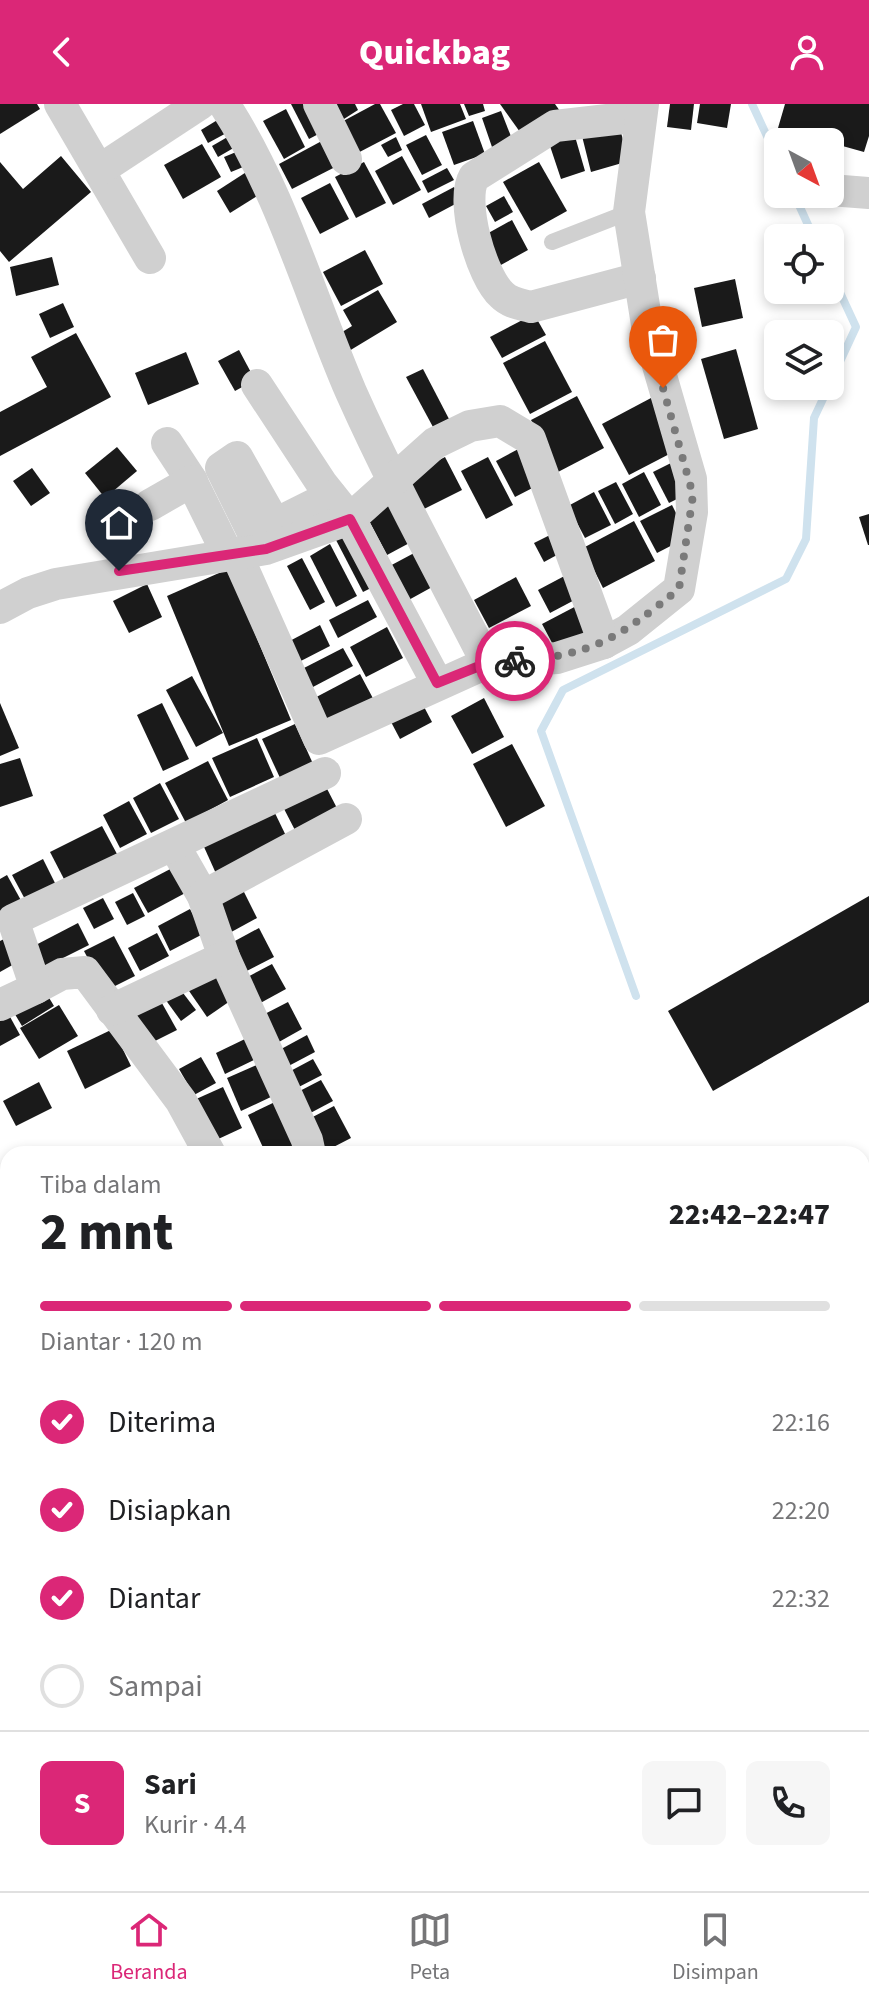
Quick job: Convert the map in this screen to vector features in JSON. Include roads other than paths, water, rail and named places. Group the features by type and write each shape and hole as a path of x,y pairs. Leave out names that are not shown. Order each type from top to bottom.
{"street":[{"path":"60,104 101,169 150,258"},
{"path":"101,169 200,104"},
{"path":"224,104 274,200 351,391 392,480 487,663"},
{"path":"319,104 346,159"},
{"path":"341,507 275,524 237,457 221,468 242,552 319,739 487,663 557,658 604,643 628,630 679,589 692,512 691,479 652,345 629,212 642,110 555,126 474,177 467,200 478,245 493,284 513,303 531,307 640,278"},
{"path":"844,191 869,193"},
{"path":"257,385 341,507 437,683"},
{"path":"0,608 28,593 56,584 242,552 392,480 435,443 470,426 500,421 530,439 604,643"},
{"path":"167,443 242,552"},
{"path":"150,505 192,481"},
{"path":"36,988 6,923 175,847 325,773"},
{"path":"203,896 346,819"},
{"path":"175,847 203,896 224,957 308,1146"},
{"path":"112,1010 224,957"},
{"path":"0,1005 62,974 85,972 181,1101 206,1146"}],"lane":[{"path":"552,242 629,212"}],"waterway":[{"path":"752,104 764,130"},
{"path":"800,208 808,224"},
{"path":"844,301 856,327 844,353"},
{"path":"636,996 541,731 563,690 786,579 806,539 814,418 822,400"}]}
